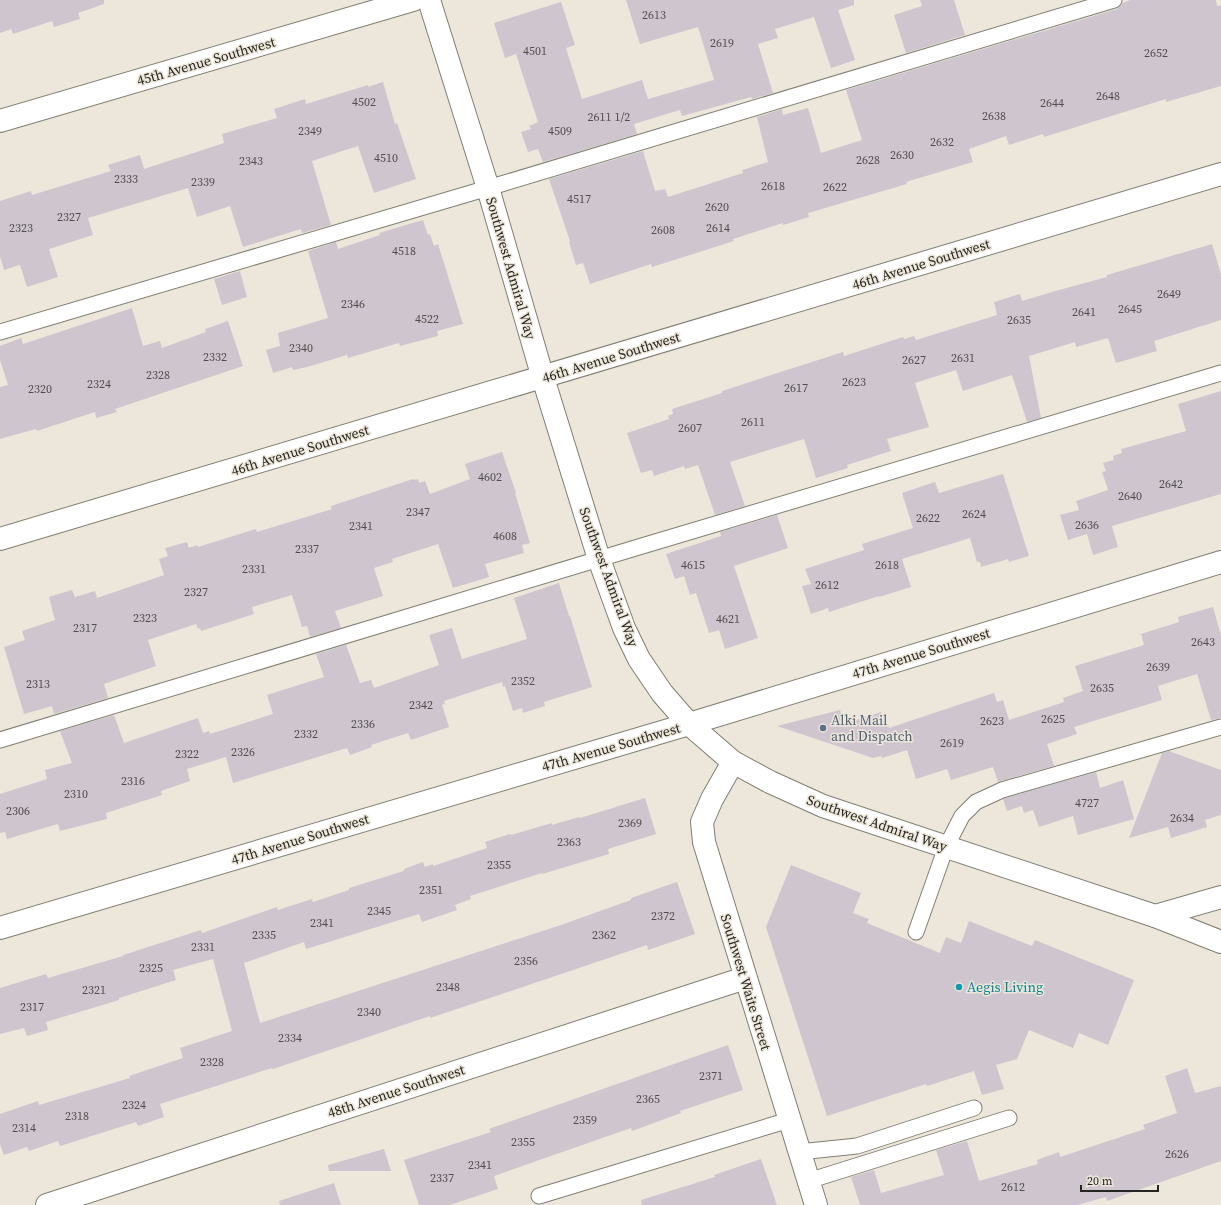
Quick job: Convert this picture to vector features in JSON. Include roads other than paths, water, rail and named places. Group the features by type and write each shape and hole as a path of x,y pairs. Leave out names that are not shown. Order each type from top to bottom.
{"street":[{"name":"45th Avenue Southwest","path":"0,121 413,0"},
{"name":"Southwest Admiral Way","path":"429,0 488,188 543,378 599,559 624,628 639,659 662,693 689,724 734,762 770,782 823,806 1155,916 1221,942"},
{"name":"46th Avenue Southwest","path":"0,539 543,378 1221,174"},
{"name":"47th Avenue Southwest","path":"0,928 689,724 1221,562"},
{"name":"Southwest Waite Street","path":"734,762 712,799 702,822 704,842 816,1205"},
{"path":"1155,916 1221,897"},
{"name":"48th Avenue Southwest","path":"47,1205 745,978"}],"lane":[{"path":"0,332 488,188 1114,0"},
{"path":"0,740 1221,373"},
{"path":"916,932 946,847 962,816 976,802 1002,790 1221,726"},
{"path":"799,1152 857,1146 974,1108"},
{"path":"808,1181 1009,1118"},
{"path":"539,1196 789,1120"}],"place":[{"name":"Alki Mail and Dispatch","path":"823,728"},
{"name":"Aegis Living","path":"959,987"}]}
